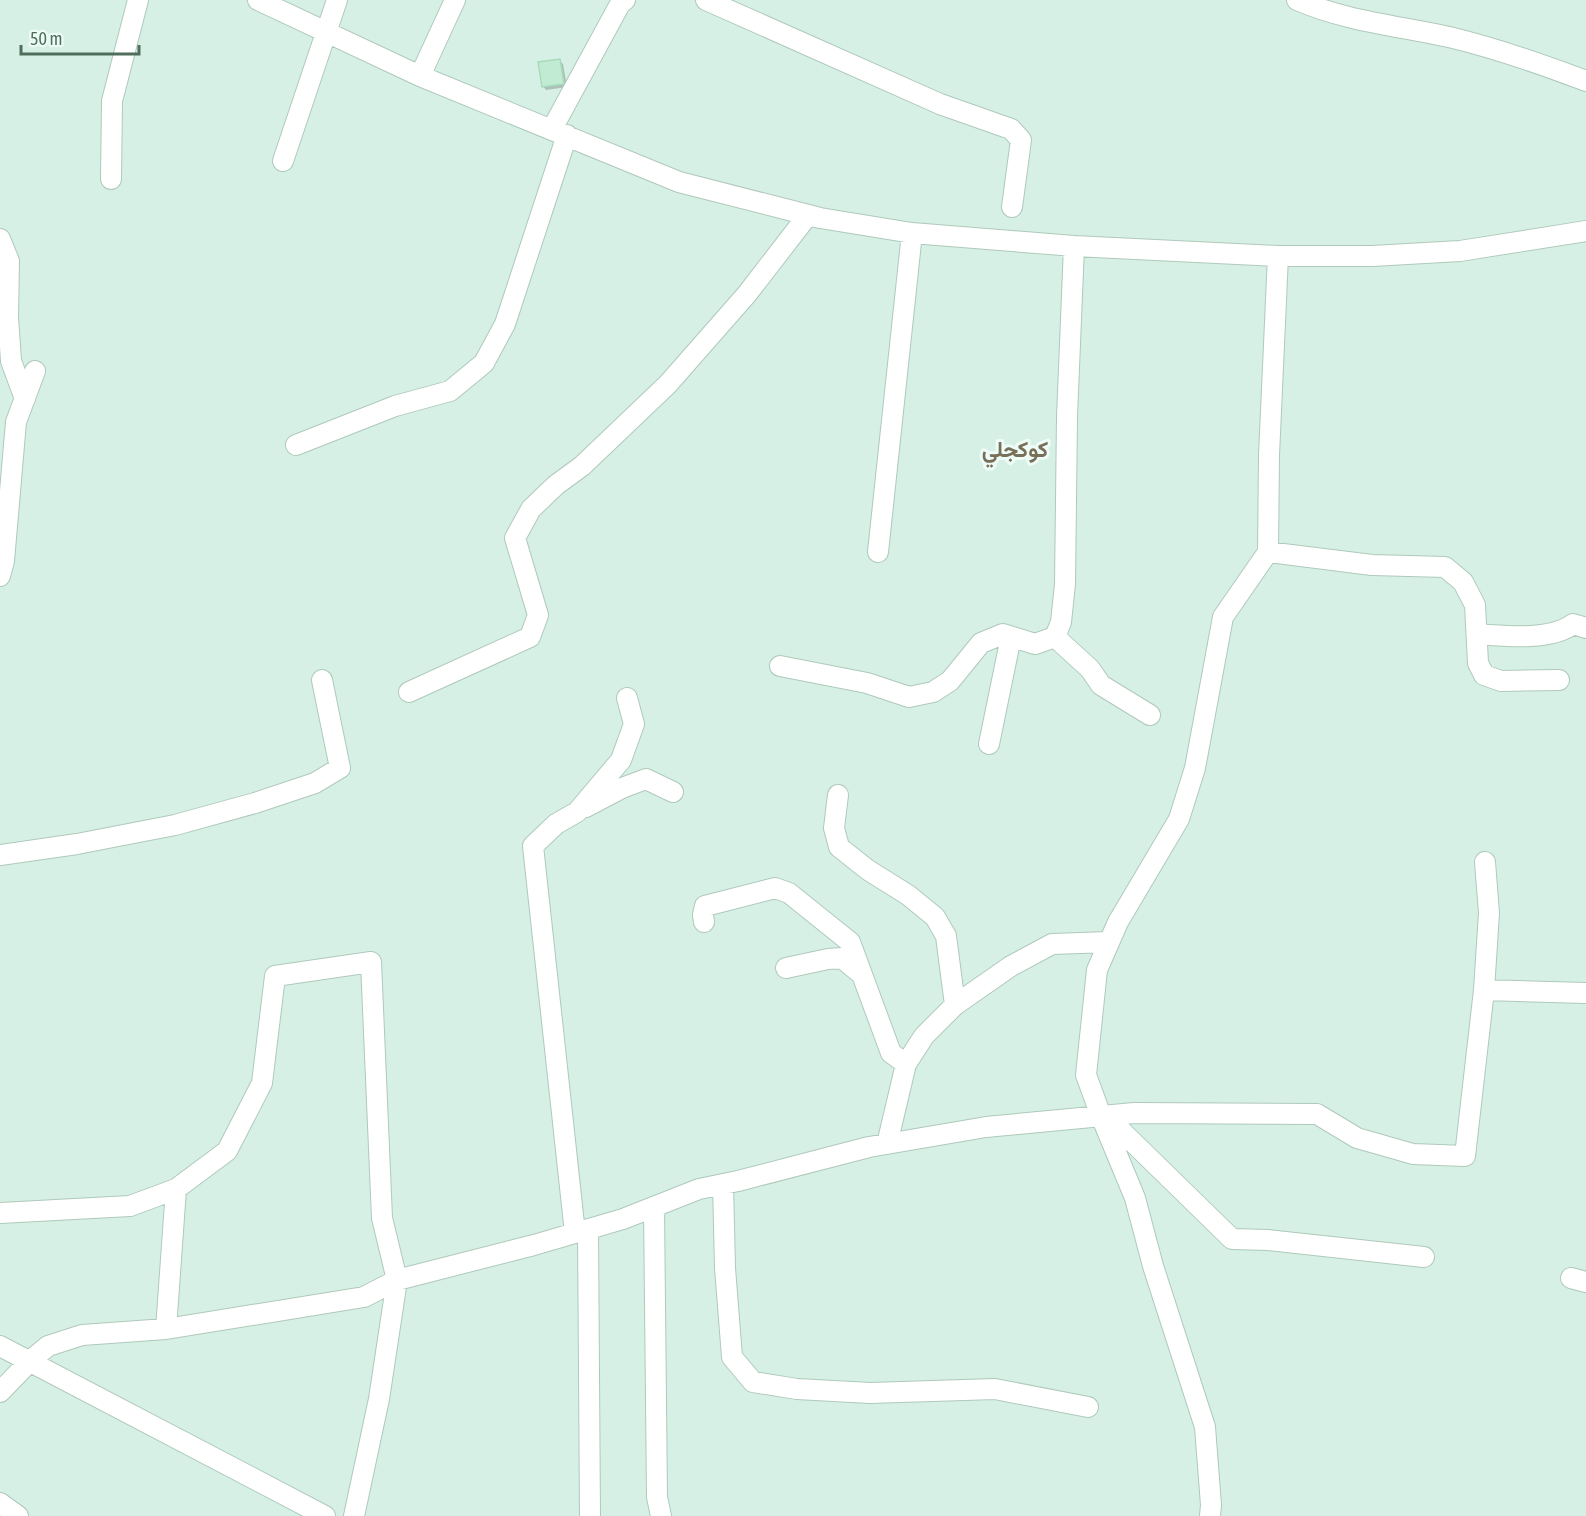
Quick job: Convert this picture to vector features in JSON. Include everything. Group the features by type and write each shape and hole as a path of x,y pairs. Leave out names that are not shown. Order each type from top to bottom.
{"street":[{"path":"111,179 112,101 138,0"},
{"path":"258,0 420,76 679,182 808,215 912,233 1074,246 1278,256 1372,256 1460,252 1586,231"},
{"path":"283,161 337,0"},
{"path":"420,76 455,0"},
{"path":"296,446 395,406 450,391 484,363 505,324 560,132 620,3 625,0"},
{"path":"706,0 940,104 1011,129 1021,140 1012,207"},
{"path":"1297,0 1316,8 1373,23 1452,38 1532,60 1586,81"},
{"path":"409,692 530,637 538,615 515,538 531,509 556,485 582,466 668,384 747,294 808,215"},
{"path":"878,552 912,233"},
{"path":"0,239 9,261 8,317 11,361 25,399"},
{"path":"780,666 867,683 909,697 933,692 950,681 981,643 1003,634 1035,644 1055,637 1061,622 1065,584 1067,417 1074,246"},
{"path":"1210,1516 1206,1427 1153,1266 1135,1198 1086,1075 1097,970 1118,922 1179,819 1195,768 1224,617 1268,552 1269,455 1278,256"},
{"path":"0,576 4,561 16,422 35,371"},
{"path":"1268,552 1372,565 1445,567 1463,582 1475,605 1478,663 1484,675 1501,681 1559,680"},
{"path":"1477,634 1516,636 1563,632 1573,624 1586,628"},
{"path":"989,744 1011,637"},
{"path":"1055,637 1090,669 1101,685 1150,715"},
{"path":"0,855 77,844 174,825 315,783 340,768 322,680"},
{"path":"577,812 621,760 634,724 627,698"},
{"path":"591,1516 582,1231 533,846 556,824 622,788 646,778 673,792"},
{"path":"838,795 834,828 839,847 868,870 908,895 935,917 946,936 955,1005"},
{"path":"0,1392 48,1346 82,1335 166,1329 364,1297 397,1280 623,1219 699,1189 887,1144 986,1127 1134,1113 1317,1114 1357,1138 1413,1154 1465,1156 1484,990 1490,913 1485,862"},
{"path":"704,922 705,906 775,888 789,893 850,942 891,1053 906,1065"},
{"path":"887,1144 906,1065 924,1036 955,1005 1011,966 1052,944 1109,942"},
{"path":"786,968 842,958 860,973"},
{"path":"0,1213 130,1206 176,1189 227,1151 262,1083 275,976 371,962 382,1218 397,1280 379,1399 354,1516"},
{"path":"1484,990 1586,993"},
{"path":"1103,1116 1232,1239 1268,1240 1424,1257"},
{"path":"723,1184 725,1268 732,1357 753,1382 797,1389 870,1393 995,1389 1088,1407"},
{"path":"166,1329 176,1189"},
{"path":"654,1207 657,1497 661,1516"},
{"path":"0,1346 325,1516"},
{"path":"0,1503 18,1516"}],"shaded area":[{"path":"0,0 1586,0 1586,1516 0,1516"}],"building":[{"path":"560,59 564,84 542,87 538,62"}],"district":[{"name":"كوكجلي","path":"1015,449"}]}
